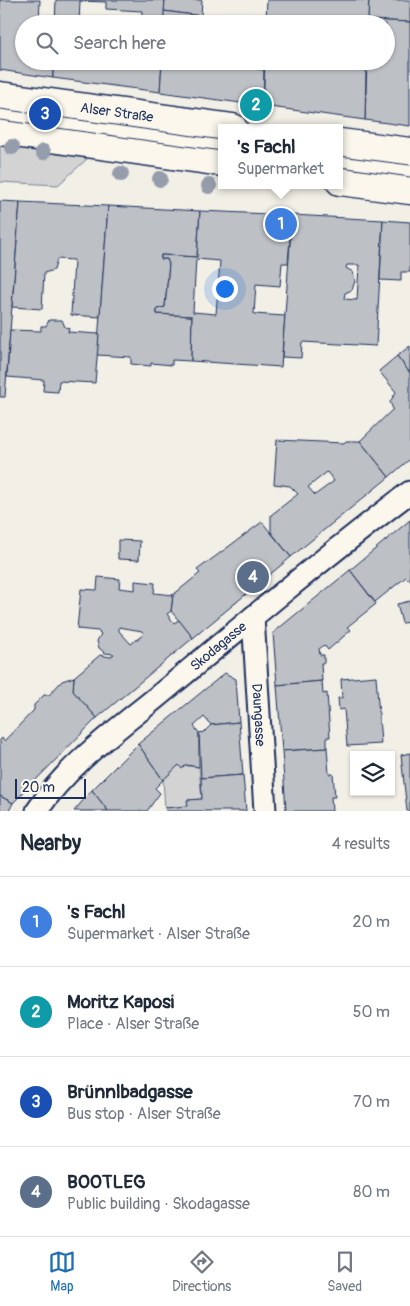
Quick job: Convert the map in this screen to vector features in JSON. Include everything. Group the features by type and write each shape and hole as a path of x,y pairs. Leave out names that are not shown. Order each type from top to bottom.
{"main road":[{"name":"Alser Straße","path":"0,96 218,126"},
{"path":"0,131 218,161"},
{"path":"343,143 410,152"},
{"path":"343,181 410,190"}],"street":[{"name":"Skodagasse","path":"37,811 50,791 79,764 253,617 410,492"},
{"name":"Daungasse","path":"253,617 265,811"}],"lane":[{"path":"0,114 218,144"},
{"path":"343,161 410,171"}],"shaded area":[{"path":"0,140 87,152 87,159 58,185 0,182"},
{"path":"179,765 199,767 202,799 188,800 188,806 165,808 163,780"}],"building":[{"path":"0,0 40,0 39,15 15,15 15,70 53,70 53,78 0,70"},
{"path":"56,0 165,0 164,15 142,15 142,11 106,9 106,2 80,1 79,15 55,15"},
{"path":"165,0 202,0 201,15 164,11"},
{"path":"267,0 369,0 368,15 266,15"},
{"path":"369,0 410,0 410,22 395,21 395,15 368,15"},
{"path":"164,11 194,15 164,15"},
{"path":"395,21 410,22 410,126 365,120 367,70 395,70"},
{"path":"53,70 161,70 160,92 53,78"},
{"path":"161,70 264,70 263,106 160,92"},
{"path":"265,70 366,70 365,120 263,106"},
{"path":"0,201 20,202 5,397 0,397"},
{"path":"20,202 108,206 100,317 71,315 74,260 57,259 54,270 44,273 42,309 12,307"},
{"path":"108,206 200,211 197,257 161,255 161,259 167,259 169,264 165,307 157,309 157,314 192,316 191,361 172,360 172,365 151,363 151,366 131,364 131,357 97,355"},
{"path":"200,211 292,215 288,263 282,263 280,286 256,284 254,314 285,316 281,367 191,361 192,316 157,314 157,309 165,307 169,264 167,259 161,259 161,255 197,257","holes":["196,259 220,261 216,314 193,312"]},
{"path":"292,215 383,220 376,346 302,342 301,358 282,357","holes":["347,265 359,265 357,300 344,299 345,293 352,290 355,281 353,272 346,268"]},
{"path":"383,220 410,222 410,272 401,272 401,281 380,280"},
{"path":"49,320 62,320 65,327 69,328 68,332 99,334 95,383 59,381 58,392 43,391 44,380 7,377 10,330 41,331 41,326 46,326"},
{"path":"410,346 410,373 397,356"},
{"path":"397,356 410,373 410,459 389,477 360,441 393,409 390,402 396,392 379,371"},
{"path":"277,440 344,443 346,441 360,441 389,477 291,557 271,532 271,515 298,494 290,486 274,484","holes":["327,472 334,481 315,495 308,487"]},
{"path":"410,520 410,581 406,577 375,602 350,570"},
{"path":"262,522 291,557 193,638 171,611 173,595 200,573 197,570"},
{"path":"118,540 140,541 139,560 118,559"},
{"path":"350,570 376,604 347,627 351,630 328,650 324,645 319,649 320,655 324,655 324,663 321,663 322,681 277,685 273,633"},
{"path":"98,577 120,579 119,588 135,590 135,581 155,583 154,593 173,595 171,611 167,614 174,623 179,620 193,638 97,718 73,691 74,677 100,655 110,657 114,654 105,653 99,648 97,641 101,634 98,631 77,629 81,589 97,590","holes":["119,627 142,631 144,634 131,644 119,631"]},
{"path":"410,601 410,622 402,623 397,604"},
{"path":"225,673 236,679 239,722 211,725 204,717 194,726 199,733 199,767 186,765 182,769 179,765 163,780 138,744"},
{"path":"376,676 381,744 347,746 344,709 339,710 338,698 342,698 341,679"},
{"path":"74,677 73,691 97,718 13,803 0,796 0,740 2,738 4,741 34,710 34,705 44,695 49,695 62,681"},
{"path":"322,681 323,694 327,693 330,737 327,737 327,748 282,751 277,685"},
{"path":"239,722 243,775 201,778 199,733 204,732 211,725"},
{"path":"138,744 163,780 155,788 160,793 147,811 108,811 92,790"},
{"path":"327,748 329,774 333,774 335,797 331,797 332,811 286,811 282,751"},
{"path":"410,753 410,811 407,811 401,755"},
{"path":"243,775 246,811 166,811 165,808 188,806 187,800 202,799 201,778"},
{"path":"92,790 108,811 74,811"},
{"path":"0,796 13,803 9,811 0,811"}],"tram line":[{"path":"0,109 218,139"},
{"path":"0,120 218,150"},
{"path":"343,156 410,165"},
{"path":"343,167 410,177"}],"place":[{"name":"Moritz Kaposi","path":"256,105"},
{"name":"Brünnlbadgasse","path":"45,114"},
{"name":"'s Fachl","path":"281,224"},
{"name":"BOOTLEG","path":"253,577"}]}
